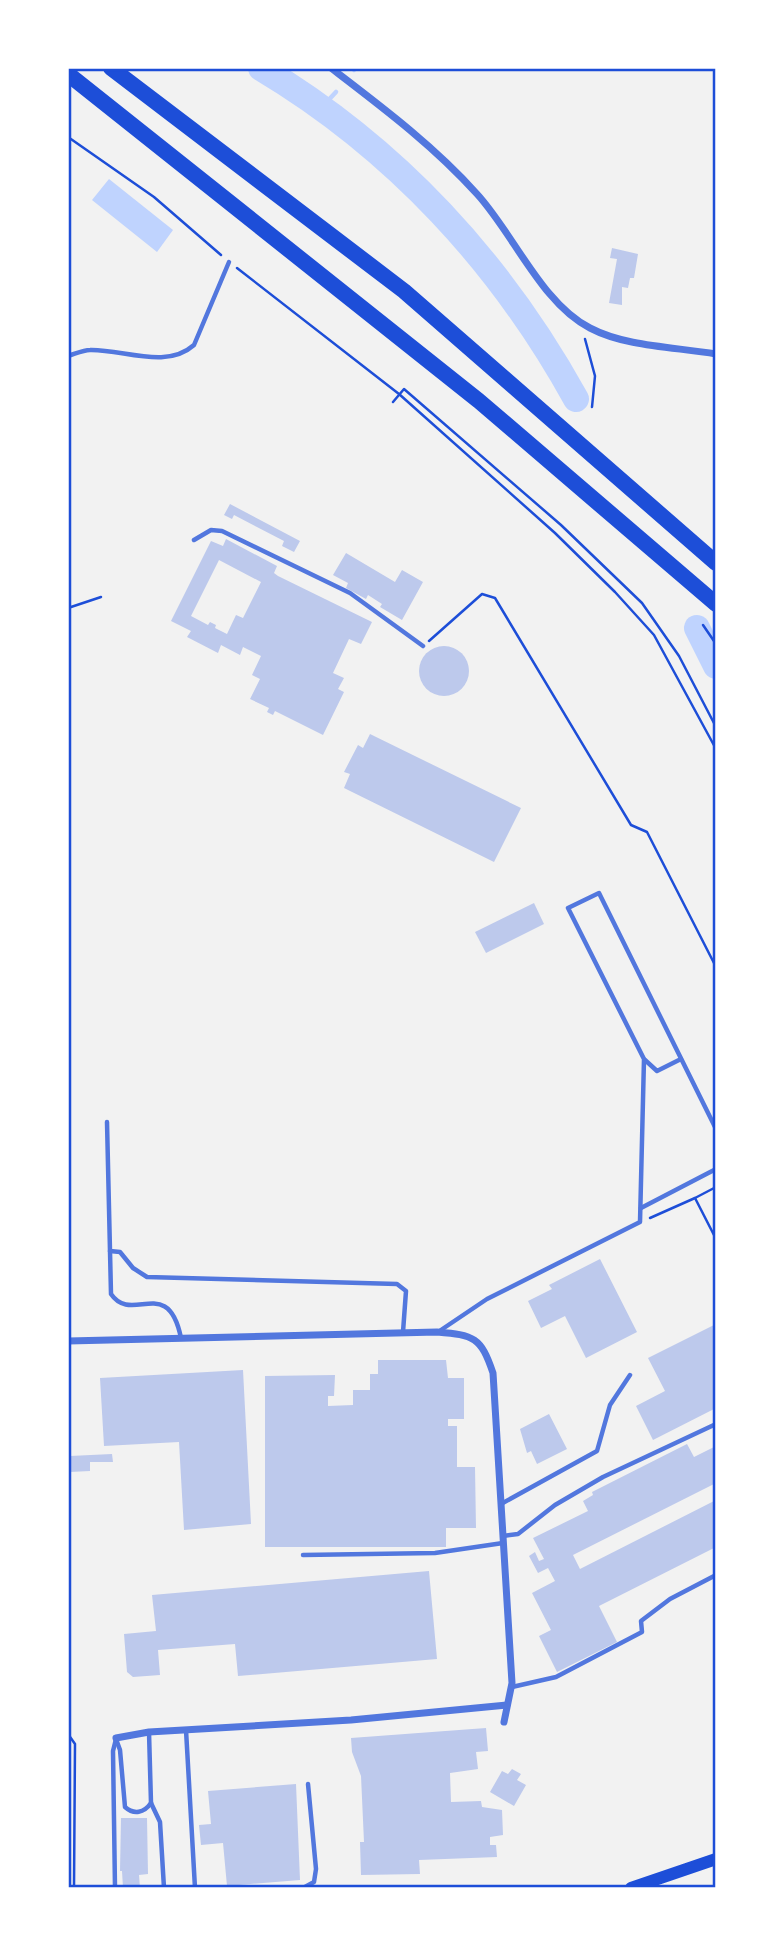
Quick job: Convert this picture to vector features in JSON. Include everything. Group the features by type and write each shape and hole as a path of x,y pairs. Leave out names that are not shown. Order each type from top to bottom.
{"highway":[{"path":"111,68 404,291 716,563"},
{"path":"70,76 479,401 716,604"}],"main road":[{"path":"631,1888 716,1859"}],"street":[{"path":"331,68 396,118 478,194 552,294 580,322 614,337 716,354"},
{"path":"68,1341 437,1332 468,1335 485,1348 493,1373 511,1688 504,1723"},
{"path":"116,1738 149,1732 351,1720 507,1705"}],"lane":[{"path":"68,356 88,349 169,357 184,354 194,345 229,262"},
{"path":"194,540 211,530 222,531 350,593 424,646"},
{"path":"681,1059 657,1071 644,1059 568,908 599,893 716,1129"},
{"path":"437,1332 487,1299 640,1222 644,1059"},
{"path":"107,1122 111,1294 115,1300 169,1308 177,1316 181,1338"},
{"path":"641,1208 716,1169"},
{"path":"110,1251 120,1252 133,1268 147,1276 397,1284 406,1291 403,1333"},
{"path":"501,1505 597,1451 610,1405 630,1375"},
{"path":"303,1555 435,1553 503,1539 518,1534 555,1505 603,1477 716,1424"},
{"path":"511,1688 556,1677 642,1632 641,1621 670,1599 716,1575"},
{"path":"186,1730 195,1888"},
{"path":"149,1732 151,1803 160,1822 164,1888"},
{"path":"116,1738 120,1751 125,1807 137,1812 144,1811 151,1803"},
{"path":"116,1738 113,1751 116,1888"},
{"path":"303,1888 314,1882 316,1869 307,1784"}],"path":[{"path":"68,137 154,197 229,262 399,394 555,533 634,612 670,660 716,749"},
{"path":"580,322 595,376 592,407"},
{"path":"393,402 404,388 561,524 642,603 679,656 716,727"},
{"path":"424,646 482,594 495,598 631,825 647,832 716,967"},
{"path":"68,608 102,597"},
{"path":"703,625 716,644"},
{"path":"640,1222 716,1187"},
{"path":"695,1198 716,1239"},
{"path":"68,1627 68,1639"},
{"path":"68,1734 75,1744 74,1888"}],"water":[{"path":"109,179 173,230 157,252 92,200"}],"building":[{"path":"612,248 638,254 634,278 630,278 628,288 622,287 622,305 609,303 617,259 610,258"},
{"path":"230,504 300,541 294,552 282,546 284,541 234,515 232,519 224,515"},
{"path":"226,539 277,566 274,573 278,576 372,622 361,644 349,639 333,673 344,678 338,689 344,692 323,735 275,711 273,715 267,712 269,708 250,699 260,679 252,675 261,656 243,647 240,655 221,645 218,653 187,637 191,631 171,621 211,541 223,546","holes":["219,560 261,582 243,618 236,615 227,634 215,628 216,625 210,622 208,625 191,616"]},
{"path":"346,553 395,582 402,570 423,582 402,620 380,607 382,604 368,595 366,599 346,588 348,583 333,575"},
{"path":"444,646 461,654 469,671 461,688 444,696 427,688 419,671 427,654"},
{"path":"370,734 521,808 494,862 344,788 350,774 344,772 358,745 363,748"},
{"path":"534,903 544,924 486,953 475,932"},
{"path":"600,1259 637,1332 586,1358 565,1316 541,1328 528,1301 552,1289 549,1285"},
{"path":"716,1324 716,1408 653,1440 636,1406 665,1391 648,1358"},
{"path":"378,1360 446,1360 448,1378 464,1378 464,1419 448,1419 448,1426 457,1426 457,1467 475,1467 476,1528 446,1528 446,1547 265,1547 265,1376 335,1375 334,1396 328,1396 328,1406 353,1405 353,1390 370,1390 370,1374 378,1374"},
{"path":"243,1370 251,1524 184,1530 179,1442 104,1446 100,1378"},
{"path":"549,1414 567,1449 537,1464 531,1451 527,1453 520,1429"},
{"path":"687,1444 694,1457 716,1446 716,1483 573,1555 580,1569 716,1500 716,1547 599,1606 617,1642 557,1672 539,1636 551,1630 532,1593 555,1581 548,1568 538,1573 529,1556 535,1552 539,1561 544,1559 533,1538 588,1511 583,1501 593,1495 592,1492"},
{"path":"112,1454 113,1462 90,1462 90,1471 70,1472 70,1456"},
{"path":"429,1571 437,1659 238,1676 235,1644 158,1650 160,1675 133,1677 127,1672 124,1634 156,1631 152,1595"},
{"path":"486,1728 488,1751 476,1752 478,1769 450,1773 451,1802 481,1801 482,1807 502,1810 503,1835 490,1837 490,1845 496,1845 497,1857 419,1860 420,1874 361,1875 360,1842 364,1842 361,1776 352,1752 351,1738"},
{"path":"512,1769 521,1774 517,1780 526,1785 514,1806 490,1792 502,1771 508,1774"},
{"path":"296,1784 300,1880 227,1886 223,1843 201,1845 199,1825 211,1824 208,1791"},
{"path":"121,1818 147,1818 148,1874 139,1875 140,1888 123,1888 120,1871"}],"waterway":[{"path":"261,68 356,134 441,212 514,301 576,399"},
{"path":"322,107 336,92"},
{"path":"697,628 716,666"}]}
